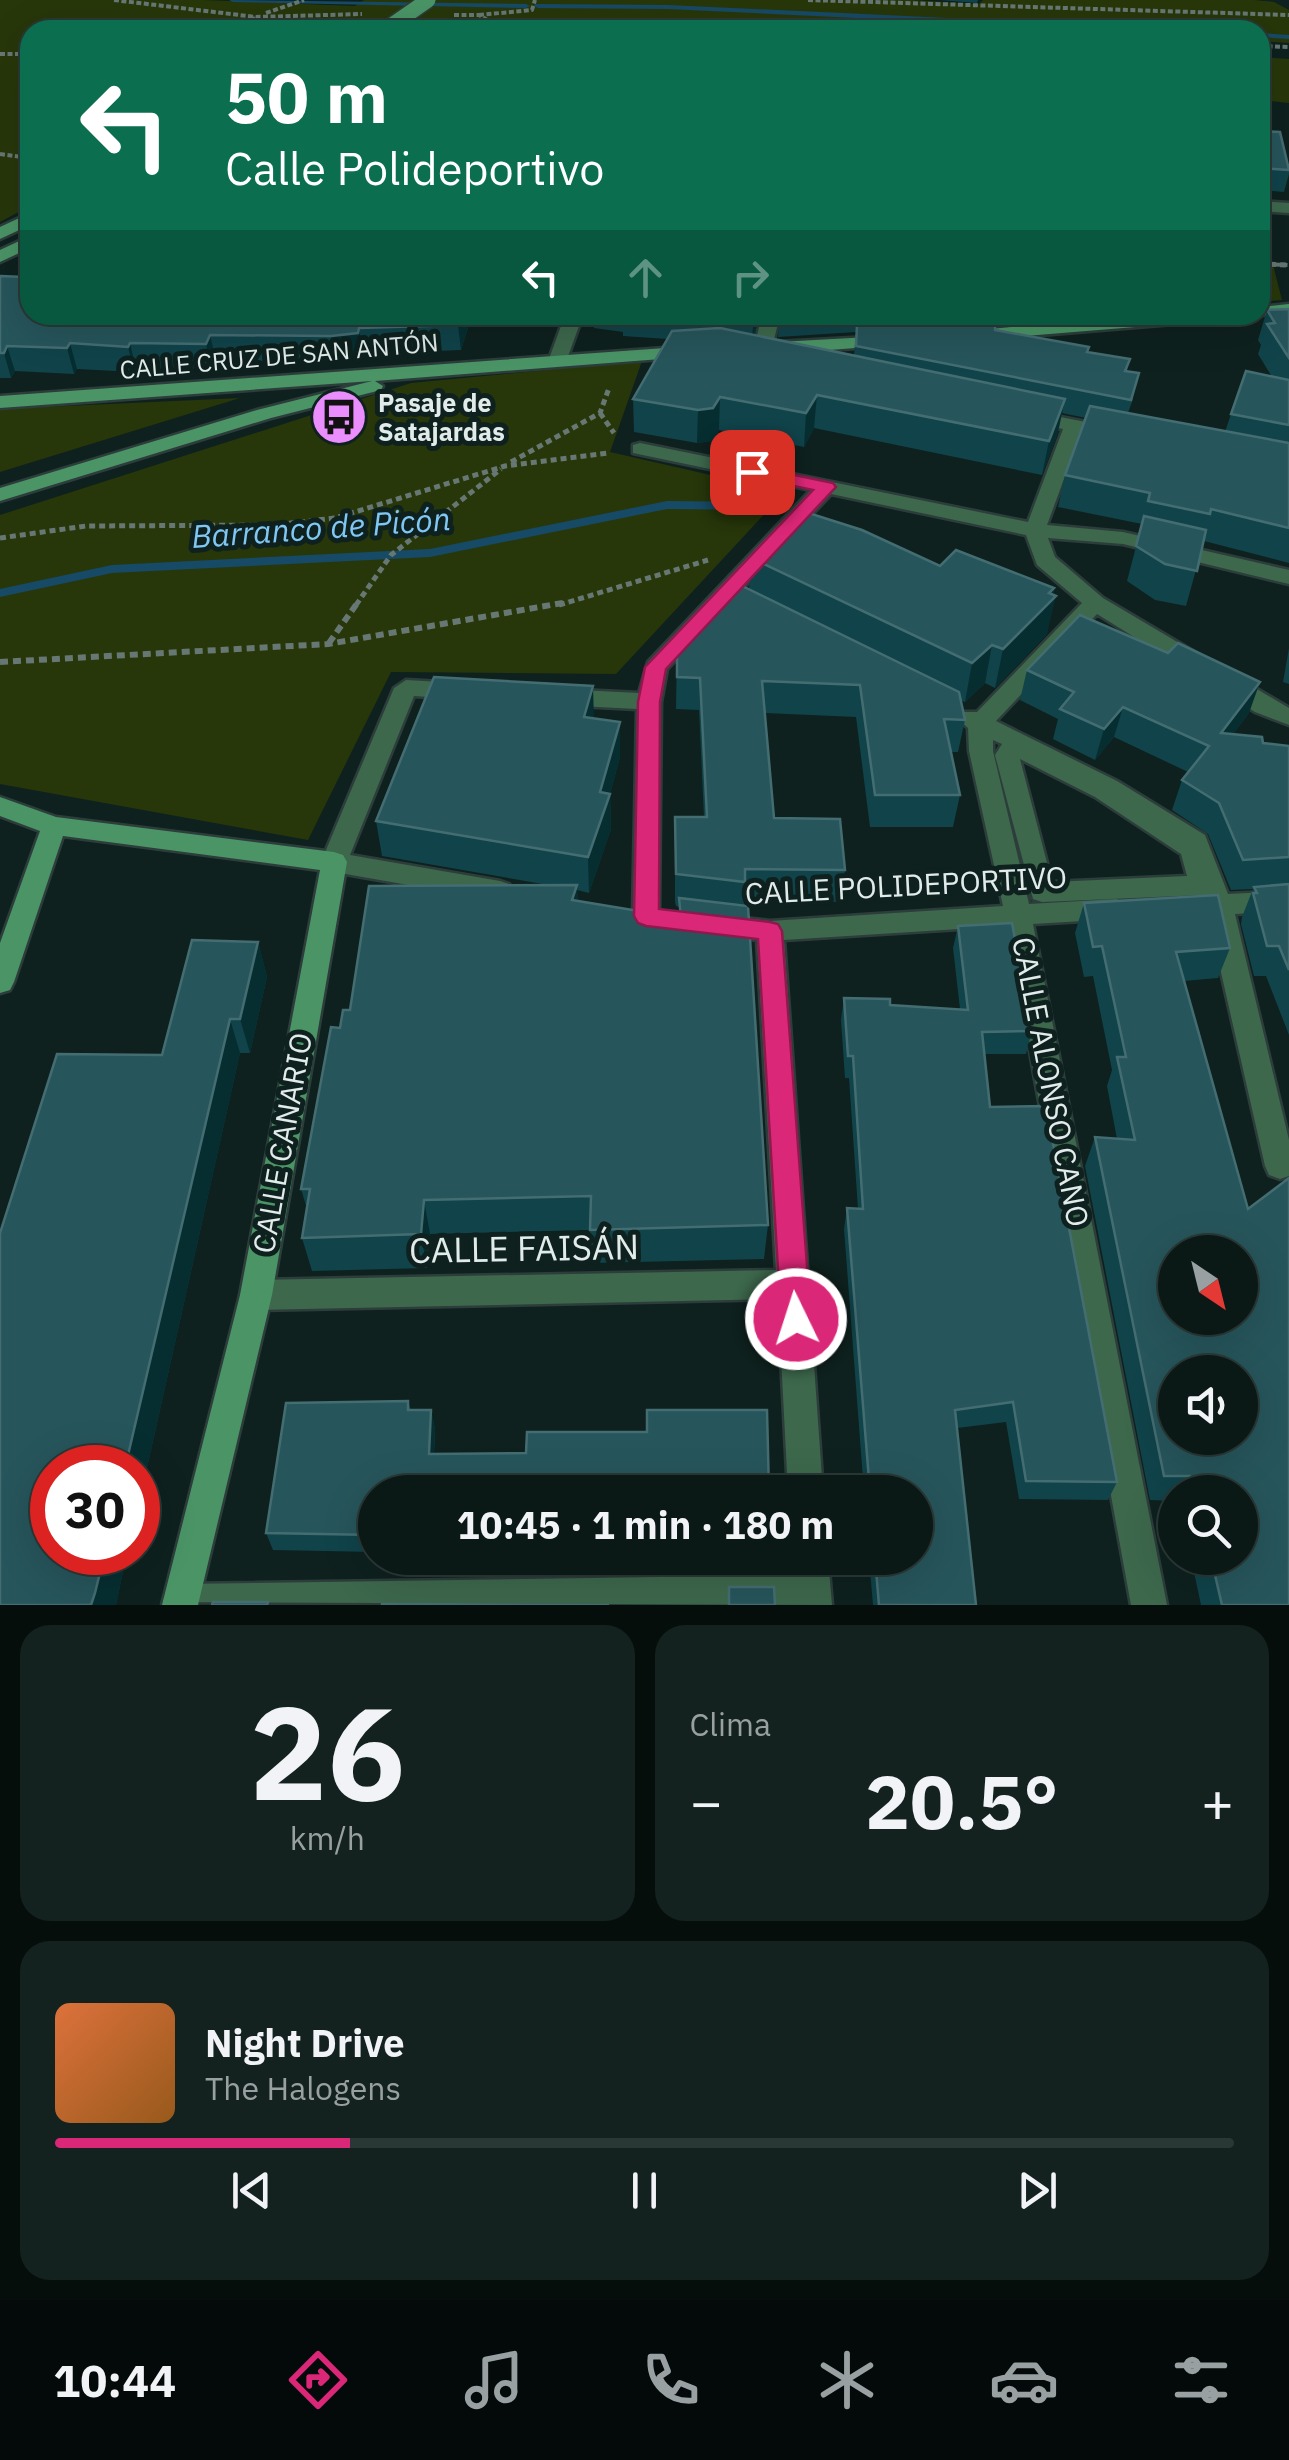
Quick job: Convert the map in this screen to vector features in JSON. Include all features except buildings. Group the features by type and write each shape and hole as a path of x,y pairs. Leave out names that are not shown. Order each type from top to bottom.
{"street":[{"path":"399,20 428,0"},
{"path":"558,360 570,325"},
{"path":"754,352 766,325"},
{"path":"958,336 1011,325"},
{"path":"754,352 841,353 900,340"},
{"name":"CALLE CRUZ DE SAN ANTÓN","path":"0,402 716,350"},
{"path":"754,352 787,367"},
{"path":"0,495 422,370"},
{"path":"305,406 317,380"},
{"path":"264,414 277,403 281,384"},
{"path":"1016,414 1133,438"},
{"path":"1074,426 1035,530 1045,560 1076,613 1289,717"},
{"path":"640,449 1035,530 1122,538 1289,577"},
{"path":"646,916 649,702 656,667 731,601 804,524 826,487"},
{"path":"980,723 1076,613"},
{"name":"CALLE CANARIO","path":"180,1604 256,1295 334,862 406,688 481,692"},
{"path":"537,696 649,702"},
{"path":"945,706 1108,787 1196,842 1280,1166"},
{"name":"CALLE ALONSO CANO","path":"980,723 981,751 1018,914 1149,1605"},
{"path":"1010,749 1020,749 1104,791 1192,849 1211,895 1042,892 1008,754 1010,749"},
{"path":"0,806 54,826 334,862 529,896"},
{"path":"0,982 54,826"},
{"name":"CALLE POLIDEPORTIVO","path":"699,923 770,931 1018,914 1211,895 1289,901"},
{"path":"770,931 805,1475"},
{"name":"CALLE FAISÁN","path":"256,1295 794,1284"},
{"path":"180,1604 812,1585"}],"path":[{"path":"114,0 256,17 364,14"},
{"path":"248,20 304,0"},
{"path":"441,14 532,10 534,0"},
{"path":"808,0 1289,15"},
{"path":"480,15 488,20"},
{"path":"328,644 391,555 505,466 600,413 622,355"},
{"path":"0,538 86,526 272,525 335,518 505,466 640,449"},
{"path":"0,662 224,653 328,644 559,605 728,554 731,601"}],"green space":[{"path":"0,0 203,0 355,6 364,0 911,0 979,4 983,0 1254,0 1274,2 1289,10 1289,43 1270,42 1270,20 20,20 20,211 0,222"},
{"path":"1270,58 1289,59 1289,103 1270,101"},
{"path":"1270,253 1282,300 1270,301"},
{"path":"642,361 610,452 785,492 616,674 391,672 308,840 0,784 0,515 411,383"},
{"path":"240,398 0,472 0,409"}],"waterway":[{"path":"233,0 526,6"},
{"path":"538,6 668,7 948,20"},
{"path":"1270,36 1289,37"},
{"name":"Barranco de Picón","path":"0,593 112,569 430,553 667,505 764,506"}],"place":[{"name":"Pasaje de Satajardas","path":"339,417"}],"route":[{"path":"752,472 826,487 656,667 649,702 646,916 770,931 796,1319"}]}
